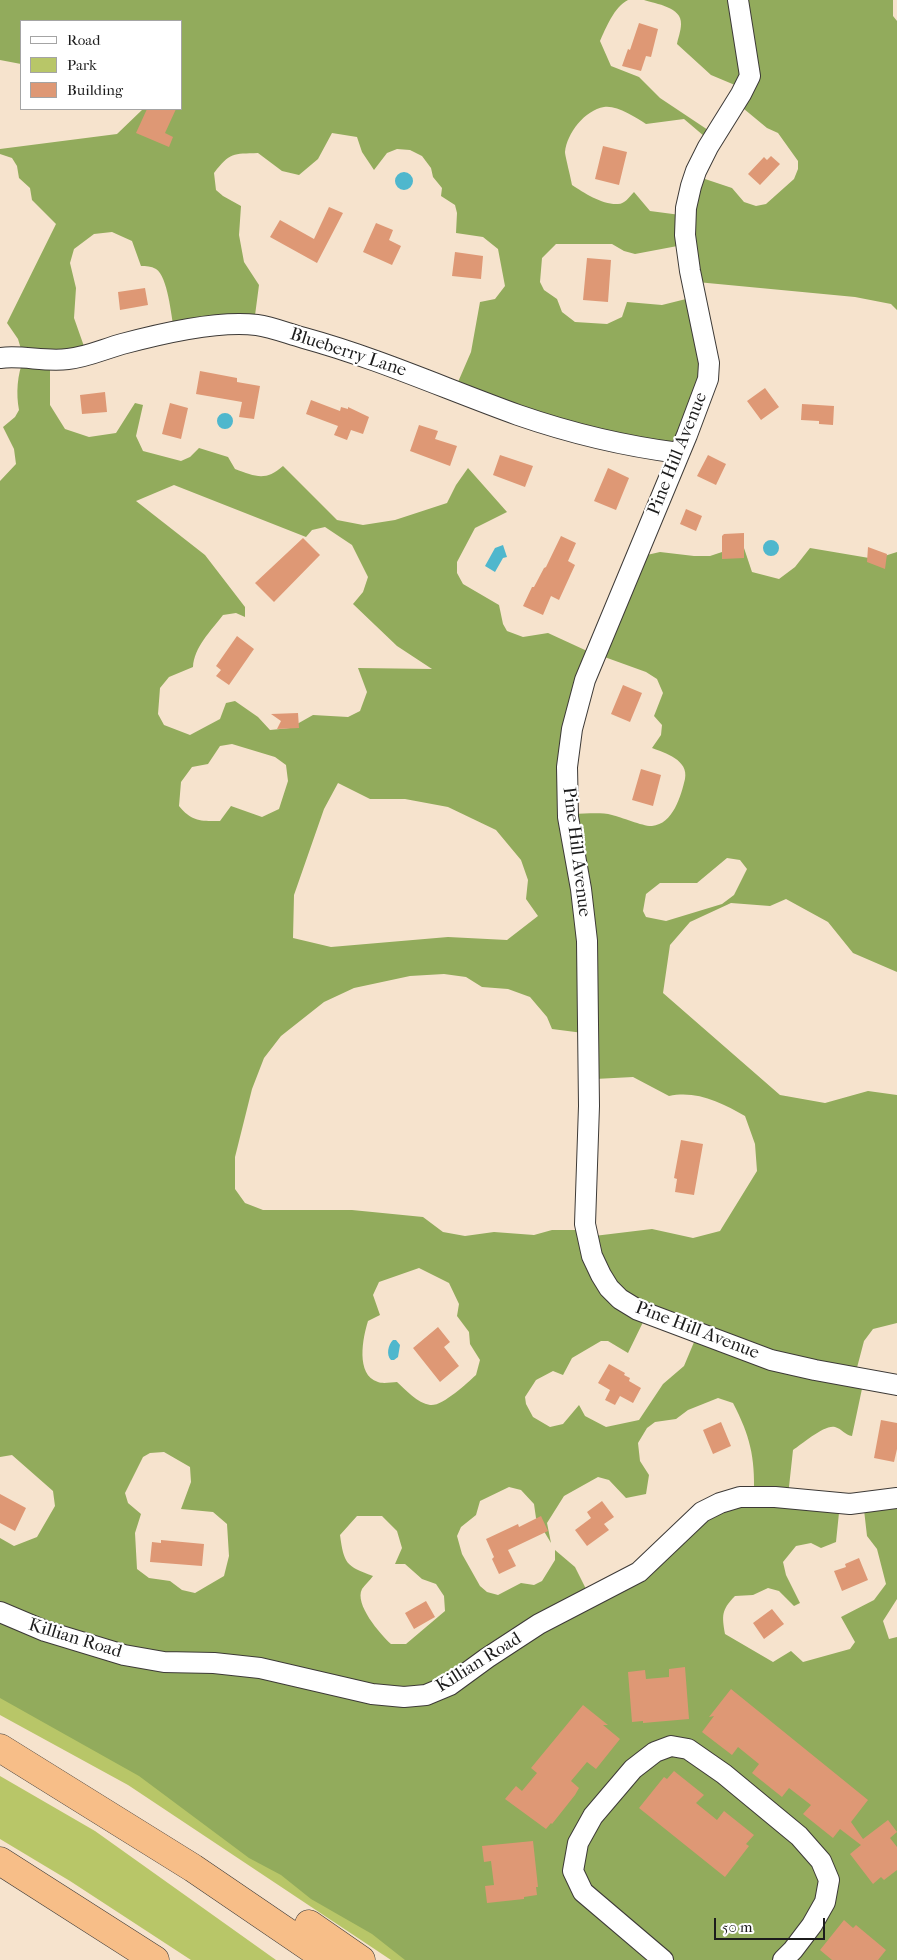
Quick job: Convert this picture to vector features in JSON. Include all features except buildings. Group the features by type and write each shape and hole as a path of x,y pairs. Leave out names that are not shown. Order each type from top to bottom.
{"highway":[{"path":"0,1748 193,1868 328,1960"},
{"path":"100,1809 152,1831 231,1873 361,1960"},
{"path":"0,1861 155,1960"}],"street":[{"name":"Pine Hill Avenue","path":"738,0 750,76 742,94 708,147 696,171 690,186 686,208 685,235 708,363 708,379 585,680 572,730 567,767 568,817 582,890 586,941 589,1106 586,1224 592,1256 609,1288 620,1299 647,1314 771,1360 897,1385"},
{"name":"Blueberry Lane","path":"3,354 40,360 68,359 122,344 197,328 233,324 258,325 332,345 518,414 591,438 679,453"},
{"name":"Killian Road","path":"0,1612 45,1632 124,1655 164,1662 214,1663 260,1668 372,1694 404,1697 426,1695 450,1685 487,1658 540,1624 639,1572 695,1518 720,1503 740,1497 775,1497 850,1504 897,1498"},
{"path":"663,1960 582,1892 573,1870 578,1843 593,1816 633,1769 655,1752 671,1746 688,1749 724,1774 799,1836 821,1861 828,1880 825,1902 812,1925 783,1960"}],"green space":[{"path":"0,0 628,0 615,13 600,41 611,66 639,77 660,98 714,134 711,142 684,119 646,124 626,112 614,108 604,107 597,109 578,124 566,145 565,154 572,185 594,198 612,204 623,203 634,192 650,211 688,216 696,176 732,188 744,202 756,206 766,204 794,179 798,169 798,161 778,133 767,128 738,104 742,88 711,75 677,44 681,24 677,14 667,7 644,0 893,0 893,16 897,21 897,310 891,304 855,297 697,282 688,244 635,254 624,251 612,244 556,244 542,258 540,282 544,290 557,299 562,312 575,322 607,324 622,317 627,302 662,305 698,296 709,360 681,455 455,389 471,352 480,302 495,299 505,286 498,249 483,237 456,233 457,213 455,205 441,196 442,188 433,177 431,168 422,156 410,150 397,149 387,153 374,170 362,152 357,137 332,133 318,159 299,175 282,171 258,153 237,154 228,158 214,173 216,190 241,206 239,235 244,262 259,285 254,323 174,329 166,288 160,273 156,269 141,266 132,241 112,232 94,234 74,249 70,263 76,288 74,318 86,352 50,359 50,405 65,429 89,437 116,433 135,403 143,405 136,436 143,451 181,461 190,457 199,448 228,457 235,469 260,476 271,474 283,466 337,520 363,525 395,520 447,503 456,485 468,468 507,512 475,528 457,562 457,573 463,584 499,605 503,624 507,631 523,637 548,633 598,656 577,724 573,814 607,814 644,825 652,826 659,824 671,815 685,779 685,772 680,762 652,748 661,735 662,725 654,716 663,693 657,679 646,672 599,655 638,557 660,552 710,556 743,545 752,572 779,579 795,567 810,548 875,559 897,552 897,972 853,953 828,922 786,899 770,906 731,903 690,922 670,945 663,993 780,1095 825,1103 868,1091 897,1095 897,1323 873,1329 864,1341 854,1379 863,1384 852,1436 835,1427 825,1428 793,1450 788,1496 840,1503 836,1542 821,1548 811,1543 796,1546 783,1562 786,1575 800,1603 794,1606 779,1591 768,1588 753,1595 735,1596 727,1605 723,1618 725,1634 773,1662 791,1651 803,1662 850,1649 855,1642 841,1617 874,1600 886,1584 877,1549 867,1536 863,1501 897,1495 897,1599 883,1621 889,1639 897,1637 897,1960 405,1960 372,1934 311,1899 281,1875 249,1858 139,1776 0,1698 0,1538 14,1546 37,1537 55,1506 53,1491 12,1455 0,1457 0,481 16,464 14,449 3,427 15,417 19,410 18,384 24,359 18,339 7,323 56,224 32,200 30,188 19,178 17,166 12,158 0,154 0,149 117,134 142,110 182,110 182,20 20,20 20,64 0,60","holes":["174,485 306,537 312,530 325,527 352,545 368,577 363,592 353,604 397,646 432,669 358,668 367,692 360,711 348,717 313,715 290,728 270,730 258,717 235,701 226,703 220,719 190,735 164,725 158,714 160,688 169,677 193,667 196,653 200,646 223,615 236,613 245,617 245,607 205,555 136,501","232,744 275,757 286,765 288,781 279,809 262,817 231,806 220,821 197,820 188,815 179,806 181,782 192,767 208,764 220,746","338,783 370,799 405,799 448,807 496,830 521,860 528,880 526,899 538,916 507,940 448,937 331,947 293,938 294,895 324,809","727,858 740,860 747,869 734,895 722,904 666,921 646,917 643,911 646,894 660,883 697,883","444,974 466,977 482,987 508,989 530,997 547,1017 552,1029 591,1034 595,1079 633,1077 669,1096 699,1096 718,1102 745,1116 755,1144 757,1171 720,1231 693,1238 652,1229 594,1236 588,1230 552,1230 534,1235 494,1232 465,1236 443,1232 423,1217 352,1210 263,1210 245,1203 235,1189 235,1157 252,1089 264,1058 281,1036 324,1002 354,988 410,976","419,1268 449,1283 459,1304 457,1316 469,1332 470,1344 480,1360 476,1375 461,1389 435,1405 425,1404 416,1399 397,1382 380,1383 371,1378 366,1372 362,1355 364,1336 368,1321 380,1315 373,1295 379,1282","646,1316 697,1335 684,1366 663,1384 639,1420 606,1427 585,1416 579,1405 563,1424 550,1427 533,1417 526,1404 525,1397 536,1380 553,1371 563,1375 572,1358 601,1341 608,1341 628,1353","718,1398 733,1403 744,1426 750,1447 754,1468 754,1494 681,1529 595,1592 588,1593 575,1567 555,1550 555,1560 542,1581 534,1585 521,1583 498,1595 487,1592 480,1586 462,1554 457,1536 461,1527 476,1515 480,1501 509,1487 521,1490 534,1504 536,1518 551,1543 547,1523 564,1496 598,1477 609,1480 626,1498 646,1494 649,1475 640,1461 638,1443 647,1428 655,1422 676,1419 688,1410","164,1452 190,1467 191,1482 181,1509 213,1512 227,1524 229,1556 224,1576 195,1593 182,1590 170,1581 149,1578 137,1569 135,1533 141,1514 128,1503 125,1493 143,1457 150,1453","357,1516 382,1516 397,1531 402,1548 395,1564 405,1564 422,1579 436,1584 444,1596 445,1611 406,1644 391,1644 369,1618 362,1603 360,1595 362,1589 373,1576 348,1563 343,1552 340,1535"]},
{"path":"0,1677 436,1960 391,1960 128,1785 0,1715"},
{"path":"0,1776 95,1831 276,1960 191,1960 70,1881 0,1839"}],"water":[{"path":"400,172 408,172 413,177 411,188 400,190 395,185 395,177"},
{"path":"222,413 228,413 233,418 231,427 222,429 217,424 217,418"},
{"path":"768,540 774,540 779,545 777,554 768,556 763,551 763,545"},
{"path":"503,545 507,557 503,558 495,572 485,566 495,548"},
{"path":"393,1340 396,1340 400,1345 398,1357 391,1360 388,1350"}]}
